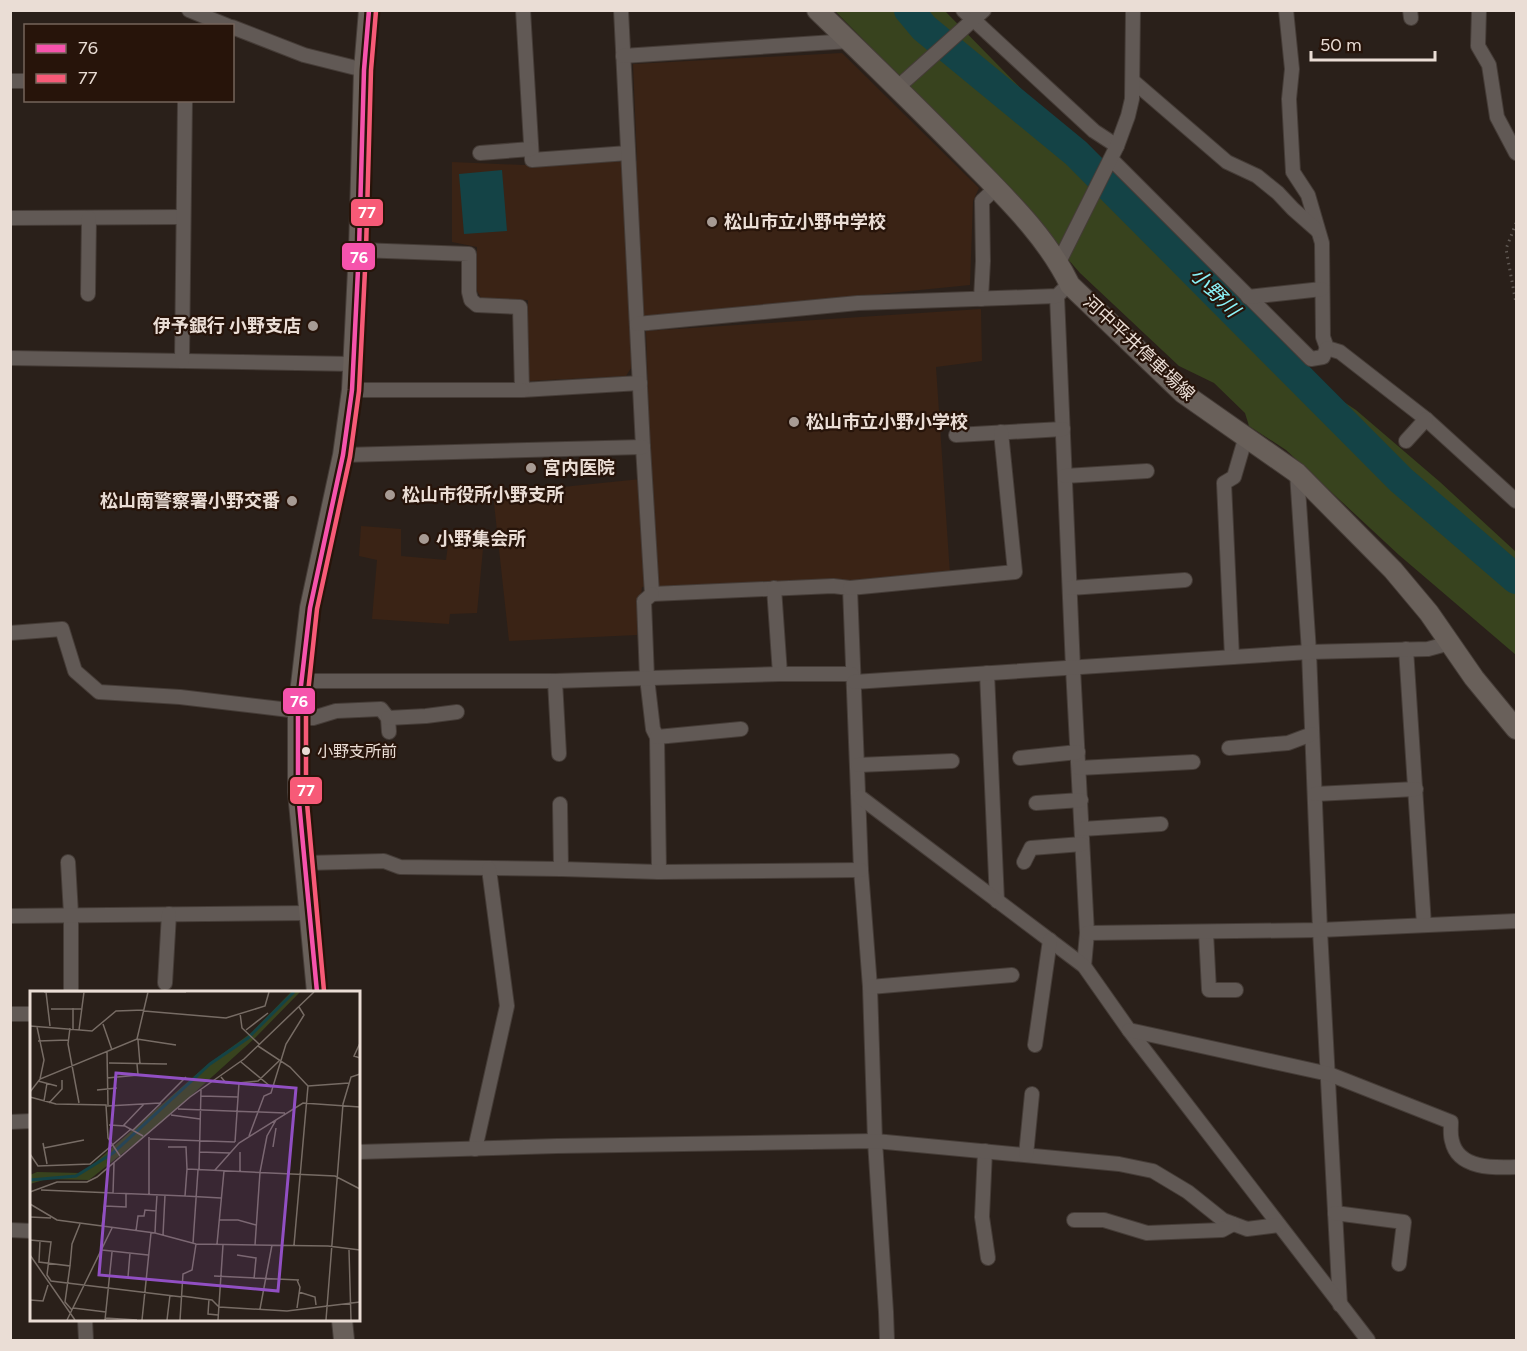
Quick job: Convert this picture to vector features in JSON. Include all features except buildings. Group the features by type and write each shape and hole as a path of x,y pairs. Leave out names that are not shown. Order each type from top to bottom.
{"main road":[{"path":"317,991 298,792 298,715 310,608 343,454 352,390 364,70 369,10"},
{"name":"河中平井停車場線","path":"817,10 849,41 902,83 1060,260 1063,290 1183,393 1297,473 1393,570 1429,613 1474,678 1516,729"},
{"path":"342,1321 344,1341"}],"street":[{"path":"523,10 532,160 628,153"},
{"path":"621,10 652,594"},
{"path":"902,83 967,18 984,10"},
{"path":"1060,260 1112,157 1132,99 1133,10"},
{"path":"967,18 1094,131 1112,157 1311,359 1323,357 1327,348 1323,337 1322,243 1308,195 1293,172 1289,99 1292,69 1286,10"},
{"path":"1479,10 1478,46 1489,65 1497,117 1516,153"},
{"path":"190,11 223,24"},
{"path":"234,28 304,56 364,70"},
{"path":"623,56 849,41"},
{"path":"1133,81 1227,162 1257,176 1278,193 1293,210 1318,231"},
{"path":"182,361 185,102"},
{"path":"480,153 531,148"},
{"path":"981,299 982,201 996,188"},
{"path":"10,218 183,217"},
{"path":"88,294 89,218"},
{"path":"359,250 469,254 471,300 477,305 520,307 522,390"},
{"path":"1248,297 1323,289"},
{"path":"637,324 858,303 981,299 1063,290 1063,429 1087,933 1084,966"},
{"path":"1327,348 1340,352 1426,419 1516,501"},
{"path":"10,358 353,364"},
{"path":"352,390 522,390 640,383"},
{"path":"1406,441 1426,419"},
{"path":"956,435 1063,429"},
{"path":"659,873 657,737 653,729 648,678 644,601 652,594 833,586 850,588 1015,572 1001,432"},
{"path":"1232,657 1224,483 1234,477 1246,436"},
{"path":"343,454 643,447"},
{"path":"1065,476 1147,471"},
{"path":"1297,473 1309,652 1320,930 1340,1305"},
{"path":"1070,588 1185,580"},
{"path":"774,588 780,674"},
{"path":"850,588 860,797 861,870 870,987 875,1141 886,1341"},
{"path":"10,633 62,629 75,671 99,692 180,697 314,718 336,711 381,709 388,718 389,732"},
{"path":"302,681 555,681 780,674 853,678 987,673 1309,652 1428,649 1450,643"},
{"path":"1406,650 1425,925"},
{"path":"987,673 997,901"},
{"path":"555,681 560,754"},
{"path":"388,718 457,712"},
{"path":"657,737 741,729"},
{"path":"1228,748 1288,743 1312,734"},
{"path":"1020,758 1078,752"},
{"path":"858,765 952,761"},
{"path":"1079,768 1193,762"},
{"path":"1315,794 1416,789"},
{"path":"860,797 1084,966 1129,1029 1368,1341"},
{"path":"1036,803 1081,800"},
{"path":"560,804 561,869"},
{"path":"1082,829 1161,824"},
{"path":"1024,862 1031,848 1082,844"},
{"path":"306,863 384,861 400,867 659,873 861,870"},
{"path":"68,862 71,991"},
{"path":"474,1149 507,1006 489,869"},
{"path":"10,916 310,913"},
{"path":"165,983 169,914"},
{"path":"1087,933 1320,930 1516,921"},
{"path":"1206,932 1209,990 1236,990"},
{"path":"1035,1045 1050,940"},
{"path":"870,987 1012,975"},
{"path":"10,1014 30,1014"},
{"path":"1129,1029 1329,1074 1451,1122 1452,1142 1460,1156 1478,1166 1516,1167"},
{"path":"1026,1155 1032,1094"},
{"path":"10,1122 30,1120"},
{"path":"360,1152 875,1141 1119,1164 1153,1170 1188,1192 1223,1220 1246,1229 1279,1225"},
{"path":"985,1151 982,1216 988,1258"},
{"path":"1335,1213 1404,1222 1399,1264"},
{"path":"1074,1220 1104,1220 1146,1233 1222,1230 1233,1224"},
{"path":"10,1230 30,1231"},
{"path":"85,1321 86,1341"}],"path":[{"path":"1516,223 1506,249 1516,303"}],"shaded area":[{"name":"松山市立小野中学校","path":"842,53 979,188 973,201 970,285 631,319 631,368 626,376 528,381 528,300 481,298 476,289 477,247 452,242 452,162 523,165 637,161 633,64"},
{"name":"松山市立小野小学校","path":"981,309 982,361 936,367 950,574 854,581 642,587 637,635 509,641 493,494 651,478 646,331"},
{"path":"361,526 401,529 401,556 446,560 448,545 483,549 477,613 450,614 449,624 372,619 377,560 359,556"}],"green space":[{"path":"835,11 945,11 1097,166 1199,264 1309,379 1356,410 1440,482 1516,552 1516,655 1399,555 1286,450 1249,426 1245,413 1214,383 1179,366 1080,273 976,154"}],"water":[{"path":"502,170 507,231 464,234 459,174"}],"waterway":[{"name":"小野川","path":"909,10 924,28 1076,153 1401,480 1516,579"}],"transit line":[{"name":"76","path":"317,991 298,792 298,711 310,608 343,455 352,390 364,70 369,10"},
{"name":"77","path":"324,991 306,792 306,711 317,609 350,457 359,391 371,70 376,11"}],"place":[{"name":"松山市立小野中学校","path":"712,222"},
{"name":"伊予銀行 小野支店","path":"313,326"},
{"name":"松山市立小野小学校","path":"794,422"},
{"name":"宮内医院","path":"531,468"},
{"name":"松山市役所小野支所","path":"390,495"},
{"name":"松山南警察署小野交番","path":"292,501"},
{"name":"小野集会所","path":"424,539"},
{"name":"小野支所前","path":"306,751"}]}
